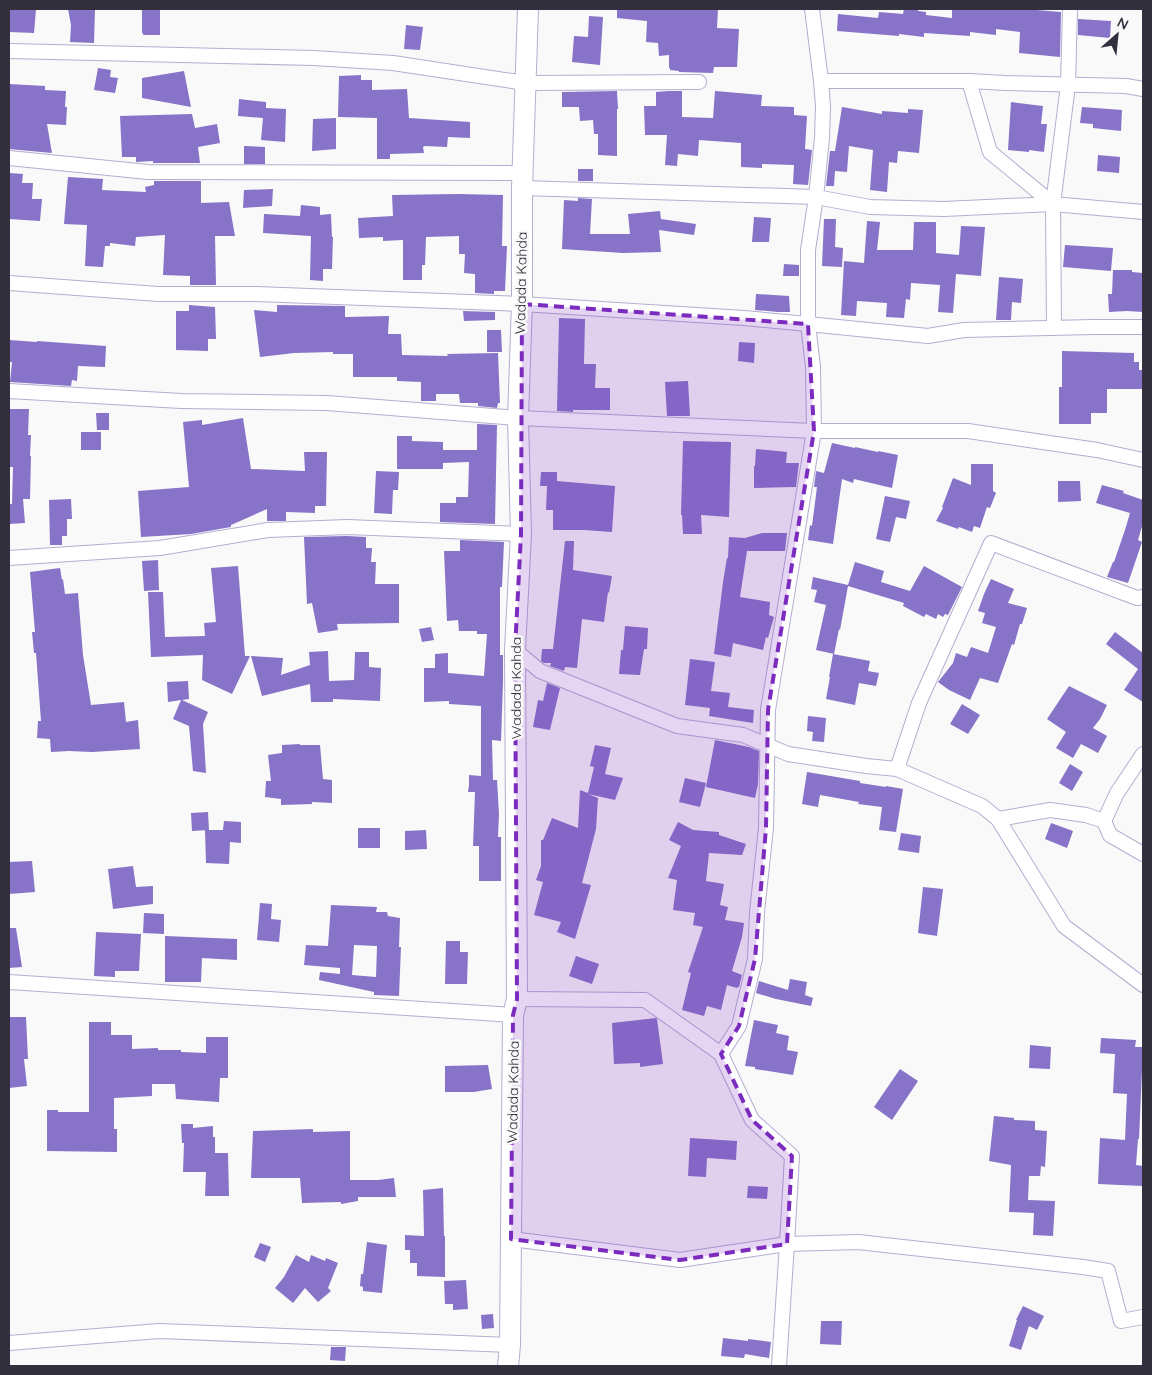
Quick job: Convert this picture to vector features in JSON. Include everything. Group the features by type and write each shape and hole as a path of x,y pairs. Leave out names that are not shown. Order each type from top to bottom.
{"main road":[{"name":"Wadada Kahda","path":"508,1366 510,1345 515,1007 515,650 522,534 518,418 522,304 522,180 528,9"}],"street":[{"path":"721,1054 739,1026 755,959 757,912 766,828 768,710 814,431 813,368 808,324 807,281 808,250 822,138 823,106 812,9"},
{"path":"1054,328 1053,204 1068,85 1070,9"},
{"path":"9,51 314,58 393,63 525,83 699,82"},
{"path":"821,81 970,81 1126,86 1143,89"},
{"path":"970,81 990,152 1053,204"},
{"path":"9,158 148,172 522,180 816,197 870,206 944,209 1053,204 1143,212"},
{"path":"9,283 158,294 256,294 522,304 744,318 928,336 964,330 1143,327"},
{"path":"9,391 181,401 326,403 518,418 814,431 968,431 1098,450 1143,460"},
{"path":"9,558 160,548 268,530 347,527 522,534"},
{"path":"897,769 919,704 991,544 1137,598 1143,597"},
{"path":"515,650 540,672 676,726 743,735 788,754 897,769 982,806 998,819 1064,926 1143,985"},
{"path":"1143,754 1117,793 1104,821 1110,835 1143,854"},
{"path":"998,819 1050,810 1086,815 1104,821"},
{"path":"9,982 515,1007 645,1000 721,1054 752,1120 792,1156 779,1366"},
{"path":"511,1239 680,1260 787,1244 858,1242 1084,1267 1108,1271 1121,1321 1143,1317"},
{"path":"9,1343 159,1331 510,1345"}],"highlighted area":[{"path":"522,304 808,324 814,431 768,710 766,828 755,959 739,1026 721,1054 752,1120 792,1156 787,1244 680,1260 511,1239 513,1015 517,999 515,650 521,534"}],"building":[{"path":"9,9 36,9 34,33 9,32"},
{"path":"68,9 95,9 94,43 70,42 71,25"},
{"path":"142,9 160,9 160,35 143,35"},
{"path":"617,9 718,9 717,28 739,29 737,67 714,67 713,73 670,70 669,55 659,56 658,43 646,42 647,21 617,18"},
{"path":"904,9 918,9 918,11 926,12 926,15 952,18 952,9 1024,9 1061,12 1060,57 1019,53 1020,32 996,29 996,35 970,32 970,36 924,33 924,37 837,31 838,14 878,18 879,12 903,14"},
{"path":"589,16 603,17 600,65 572,62 574,36 588,37"},
{"path":"1078,19 1111,21 1110,38 1078,35"},
{"path":"406,25 423,27 420,50 404,49"},
{"path":"98,68 111,70 110,77 118,78 115,93 94,90"},
{"path":"184,71 191,107 142,98 142,78"},
{"path":"361,75 361,80 372,80 372,90 407,89 409,118 470,122 470,138 448,137 447,147 425,146 423,147 424,153 390,154 390,159 377,159 377,118 338,117 339,76"},
{"path":"9,84 45,86 45,90 66,91 66,125 47,124 52,153 9,149"},
{"path":"617,91 617,156 598,155 598,134 594,134 593,120 580,121 579,107 562,107 562,92"},
{"path":"682,91 682,117 713,118 715,91 762,95 761,106 794,107 794,115 807,116 805,149 812,150 808,185 793,184 794,165 762,164 762,168 741,167 741,143 699,140 698,156 678,154 677,166 665,165 667,135 645,135 644,106 656,106 656,92"},
{"path":"239,99 266,102 266,108 286,109 285,142 261,140 263,118 238,116"},
{"path":"1011,102 1043,106 1041,124 1047,124 1044,152 1008,150"},
{"path":"842,107 882,114 882,111 908,113 908,109 923,110 919,153 898,151 897,163 889,162 887,192 870,190 873,150 849,146 847,172 835,171 834,186 826,186 830,151 835,151"},
{"path":"1082,107 1122,110 1121,131 1093,128 1093,124 1080,123"},
{"path":"192,114 195,128 217,124 220,143 198,147 200,163 136,162 136,157 122,157 120,116"},
{"path":"336,118 336,149 312,151 313,119"},
{"path":"244,146 265,147 265,164 244,164"},
{"path":"1098,155 1120,157 1119,173 1097,171"},
{"path":"578,169 593,169 593,181 578,181"},
{"path":"9,173 23,174 22,183 33,183 32,199 42,199 40,221 9,219"},
{"path":"68,177 103,179 102,190 146,192 145,187 154,185 154,181 201,181 201,203 229,202 235,236 215,236 216,285 190,285 190,276 163,275 165,235 136,237 135,246 110,243 110,246 105,246 103,267 85,266 87,225 64,224"},
{"path":"273,189 272,206 243,208 244,190"},
{"path":"392,195 503,195 502,246 507,246 505,291 494,291 494,294 475,293 475,274 464,273 465,254 459,254 459,236 426,237 425,265 422,265 422,280 403,280 403,240 383,241 383,237 359,238 358,218 393,216"},
{"path":"578,198 592,199 590,234 630,234 628,214 660,211 661,219 696,224 694,235 659,230 661,252 623,253 562,249 564,200 578,201"},
{"path":"301,205 320,207 320,215 331,214 333,237 332,269 323,269 323,281 310,280 311,236 263,233 264,214 300,216"},
{"path":"754,217 771,218 769,242 752,242"},
{"path":"824,219 836,219 835,247 843,248 842,267 822,266"},
{"path":"867,221 880,222 877,250 913,250 914,222 936,222 936,253 959,255 961,226 985,227 981,276 956,274 953,313 938,312 940,285 911,283 910,300 906,299 904,318 886,317 887,303 857,301 856,316 841,315 844,261 864,263"},
{"path":"1065,245 1113,248 1111,271 1063,267"},
{"path":"784,264 799,265 799,276 783,276"},
{"path":"1113,270 1132,270 1132,272 1143,273 1143,312 1109,312 1108,294 1112,294"},
{"path":"999,277 1023,279 1021,303 1012,302 1011,320 996,320"},
{"path":"756,294 789,296 790,312 755,310"},
{"path":"189,305 215,307 216,339 208,339 208,351 176,350 176,311 189,311"},
{"path":"277,305 345,306 345,317 389,316 388,334 401,334 402,355 448,356 447,354 498,353 500,403 498,403 497,408 478,406 478,403 460,403 459,394 436,394 436,401 421,401 421,382 397,381 397,377 353,377 353,354 333,354 333,352 294,353 260,357 254,310 277,312"},
{"path":"463,311 495,312 495,320 464,321"},
{"path":"559,318 585,319 584,364 596,364 595,388 610,388 610,410 557,411"},
{"path":"487,330 501,330 502,352 487,352"},
{"path":"9,340 106,346 105,367 78,366 77,381 72,380 71,386 10,382 12,362 9,362"},
{"path":"739,342 755,343 754,363 738,361"},
{"path":"1062,351 1134,353 1134,362 1139,362 1139,370 1143,370 1143,389 1107,389 1107,413 1091,413 1091,424 1059,424 1059,387 1062,387"},
{"path":"688,381 690,416 667,416 665,382"},
{"path":"9,409 29,409 28,435 31,435 30,499 23,499 25,523 9,524 9,504 12,504 13,467 9,467"},
{"path":"96,413 109,413 109,430 97,430"},
{"path":"243,418 251,469 305,471 304,452 327,452 326,506 315,506 315,513 286,512 286,521 267,521 267,509 231,525 231,527 191,534 141,537 138,491 189,487 183,422 202,420 202,425"},
{"path":"477,424 497,425 495,524 440,522 440,503 456,503 456,497 468,497 469,462 443,463 443,469 397,469 397,436 412,436 412,441 443,442 443,450 477,450"},
{"path":"81,432 101,432 101,450 81,450"},
{"path":"683,441 731,442 729,517 701,515 702,534 683,534 681,515"},
{"path":"832,443 898,455 892,488 854,479 853,483 842,479 833,544 808,540 810,525 812,526 817,487 814,487 816,471 824,473"},
{"path":"756,449 787,452 786,463 799,463 796,487 754,488"},
{"path":"971,464 993,464 993,491 996,493 990,508 987,507 980,528 974,526 972,532 936,521 943,508 953,478 971,485"},
{"path":"376,471 399,472 398,490 393,490 392,514 374,513"},
{"path":"541,472 557,472 557,481 615,486 612,532 553,530 553,510 546,510 547,486 540,486"},
{"path":"1058,481 1080,481 1081,501 1058,502"},
{"path":"1102,485 1124,491 1123,493 1143,500 1143,523 1138,540 1142,542 1128,583 1107,577 1114,562 1130,513 1096,503"},
{"path":"885,496 910,501 906,519 896,517 890,542 876,539"},
{"path":"71,499 72,519 67,519 67,536 62,536 62,545 50,545 49,500"},
{"path":"762,533 787,533 785,551 747,551 740,597 770,602 769,615 774,617 768,638 766,637 763,650 733,643 731,657 714,654 728,558 729,537 745,538"},
{"path":"304,537 366,537 366,548 372,548 371,562 376,562 375,584 399,584 399,623 337,624 338,630 318,633 312,603 307,604"},
{"path":"460,540 504,542 502,587 500,587 500,655 503,655 501,741 492,740 493,780 497,780 498,837 501,837 501,881 479,881 479,846 473,846 475,792 468,792 469,775 481,776 481,706 449,704 449,701 424,702 424,668 435,668 435,654 448,653 448,673 484,676 487,634 477,634 477,631 459,631 458,620 447,621 444,551 460,551"},
{"path":"565,541 574,541 573,570 612,576 604,622 582,619 577,668 565,667 564,671 550,666 551,663 541,661 542,649 553,649"},
{"path":"158,560 159,590 144,591 142,561"},
{"path":"855,562 884,571 881,582 910,591 924,566 962,587 948,615 945,614 943,617 938,614 936,619 926,614 924,617 903,606 904,603 848,586 834,654 816,650 826,605 814,602 817,590 811,589 813,577 848,585"},
{"path":"238,566 245,656 250,656 232,694 202,680 203,655 151,657 148,592 163,592 165,637 205,636 204,623 216,622 211,568"},
{"path":"60,568 65,594 78,593 83,655 91,705 124,702 126,722 138,720 140,749 51,752 50,739 37,738 38,721 41,721 36,653 34,653 32,632 35,632 30,572"},
{"path":"991,579 1014,589 1008,603 1027,608 998,683 980,678 970,700 949,690 938,682 953,663 956,653 967,657 971,647 988,653 996,627 982,623 985,613 978,611"},
{"path":"625,626 648,628 647,649 644,649 640,675 619,674"},
{"path":"431,627 434,640 422,642 419,629"},
{"path":"1115,632 1143,653 1143,702 1124,690 1138,669 1106,644"},
{"path":"328,651 329,681 354,680 355,652 369,652 369,667 381,668 380,701 333,699 333,702 311,702 310,684 262,696 251,656 283,658 281,675 310,665 309,652"},
{"path":"833,654 870,661 868,671 879,673 876,686 859,683 855,705 826,699"},
{"path":"690,659 715,662 711,691 730,693 728,707 754,710 753,723 709,716 710,708 685,705"},
{"path":"188,681 189,699 182,700 208,712 203,724 206,773 193,771 189,726 173,719 181,700 168,702 167,682"},
{"path":"547,683 560,688 550,730 533,727 538,700 543,701"},
{"path":"1069,686 1107,705 1093,728 1107,736 1098,753 1081,744 1073,758 1056,748 1066,732 1047,719"},
{"path":"962,704 980,715 968,734 950,724"},
{"path":"808,716 826,718 824,742 812,741 813,732 807,731"},
{"path":"715,740 759,751 758,784 755,798 706,787"},
{"path":"282,745 320,745 323,779 332,780 332,803 312,802 312,804 281,805 281,799 265,797 266,781 271,781 268,755 282,753"},
{"path":"595,745 611,748 605,774 623,778 615,800 588,794 598,798 596,829 582,883 591,885 575,939 557,932 561,922 534,915 543,882 536,880 541,866 541,840 543,840 552,818 578,828 580,790 588,793 594,767 590,766"},
{"path":"1070,764 1083,772 1072,791 1059,783"},
{"path":"807,772 860,781 860,783 903,789 896,832 879,830 882,807 858,804 859,802 820,795 818,807 802,804"},
{"path":"685,778 706,783 700,807 679,802"},
{"path":"208,812 209,830 192,831 191,813"},
{"path":"224,821 241,822 241,843 230,842 229,864 206,863 205,830 223,830"},
{"path":"678,822 693,830 719,832 719,835 746,844 742,855 709,853 706,881 724,884 720,905 728,907 725,920 744,923 732,971 742,975 739,987 727,985 721,1010 707,1006 704,1016 682,1010 691,973 688,972 703,927 693,925 695,913 673,910 677,880 668,878 681,846 669,840"},
{"path":"1051,823 1073,831 1067,848 1045,839"},
{"path":"358,828 380,828 380,848 358,848"},
{"path":"426,830 427,849 405,850 405,831"},
{"path":"901,833 921,836 919,853 898,850"},
{"path":"32,861 35,892 9,894 9,862"},
{"path":"133,866 136,887 153,886 153,904 113,909 108,869"},
{"path":"923,887 943,889 937,936 918,933"},
{"path":"260,903 272,904 271,919 281,920 279,942 257,940"},
{"path":"331,905 377,907 376,912 387,912 388,916 400,918 399,996 374,995 374,992 319,980 320,972 340,974 340,968 304,965 306,945 328,946","holes":["354,945 377,946 376,977 352,975"]},
{"path":"144,913 164,914 164,934 143,933"},
{"path":"9,928 16,928 22,967 9,968"},
{"path":"96,932 141,934 139,971 115,971 115,977 94,976"},
{"path":"165,936 237,939 237,960 202,958 201,982 165,982"},
{"path":"446,941 460,941 460,952 468,952 467,984 445,984"},
{"path":"576,956 599,964 592,984 569,976"},
{"path":"790,979 807,982 805,995 813,998 811,1006 756,993 759,981 788,990"},
{"path":"9,1017 26,1017 28,1059 24,1059 27,1086 9,1088"},
{"path":"656,1018 663,1064 640,1067 640,1063 614,1064 612,1023"},
{"path":"754,1020 778,1025 776,1033 789,1036 787,1050 798,1052 793,1075 745,1066"},
{"path":"89,1022 111,1022 111,1035 132,1035 132,1049 158,1048 158,1050 206,1053 206,1037 228,1037 228,1078 220,1078 219,1102 176,1099 175,1084 152,1084 152,1096 114,1098 114,1129 117,1129 117,1152 47,1151 47,1110 89,1112"},
{"path":"1101,1038 1136,1040 1135,1047 1143,1047 1136,1165 1143,1166 1143,1186 1098,1184 1100,1138 1125,1140 1127,1094 1113,1093 1115,1054 1100,1053"},
{"path":"1030,1045 1051,1047 1050,1069 1029,1068"},
{"path":"488,1065 492,1089 474,1092 445,1092 445,1066"},
{"path":"900,1069 918,1081 892,1120 874,1107"},
{"path":"994,1116 1014,1118 1014,1120 1035,1121 1035,1130 1047,1131 1045,1167 1041,1166 1040,1176 1029,1176 1028,1200 1055,1201 1053,1236 1033,1235 1034,1213 1009,1212 1011,1165 989,1161"},
{"path":"181,1124 193,1124 193,1128 213,1126 215,1153 228,1153 229,1196 205,1196 206,1172 183,1172 184,1143 182,1143"},
{"path":"313,1129 313,1132 350,1131 350,1180 394,1178 396,1197 358,1197 358,1201 341,1204 341,1202 302,1203 300,1178 251,1178 253,1131"},
{"path":"690,1138 737,1141 736,1160 707,1158 706,1177 688,1176"},
{"path":"748,1186 768,1187 767,1199 747,1198"},
{"path":"443,1188 445,1277 417,1276 417,1263 410,1263 410,1250 405,1250 405,1235 424,1236 423,1190"},
{"path":"367,1242 387,1245 382,1293 363,1291 363,1287 360,1286"},
{"path":"260,1243 271,1247 265,1262 254,1257"},
{"path":"296,1255 309,1262 311,1255 325,1261 326,1258 338,1263 328,1288 331,1291 318,1302 305,1288 293,1303 275,1288 284,1277"},
{"path":"466,1280 468,1309 453,1310 453,1304 445,1304 444,1281"},
{"path":"1023,1306 1044,1316 1037,1330 1029,1326 1021,1350 1009,1346 1016,1320"},
{"path":"493,1314 494,1328 482,1329 481,1315"},
{"path":"821,1321 842,1321 841,1345 820,1344"},
{"path":"723,1338 771,1342 769,1358 745,1354 744,1358 721,1356"},
{"path":"331,1347 346,1347 345,1361 330,1360"}]}
